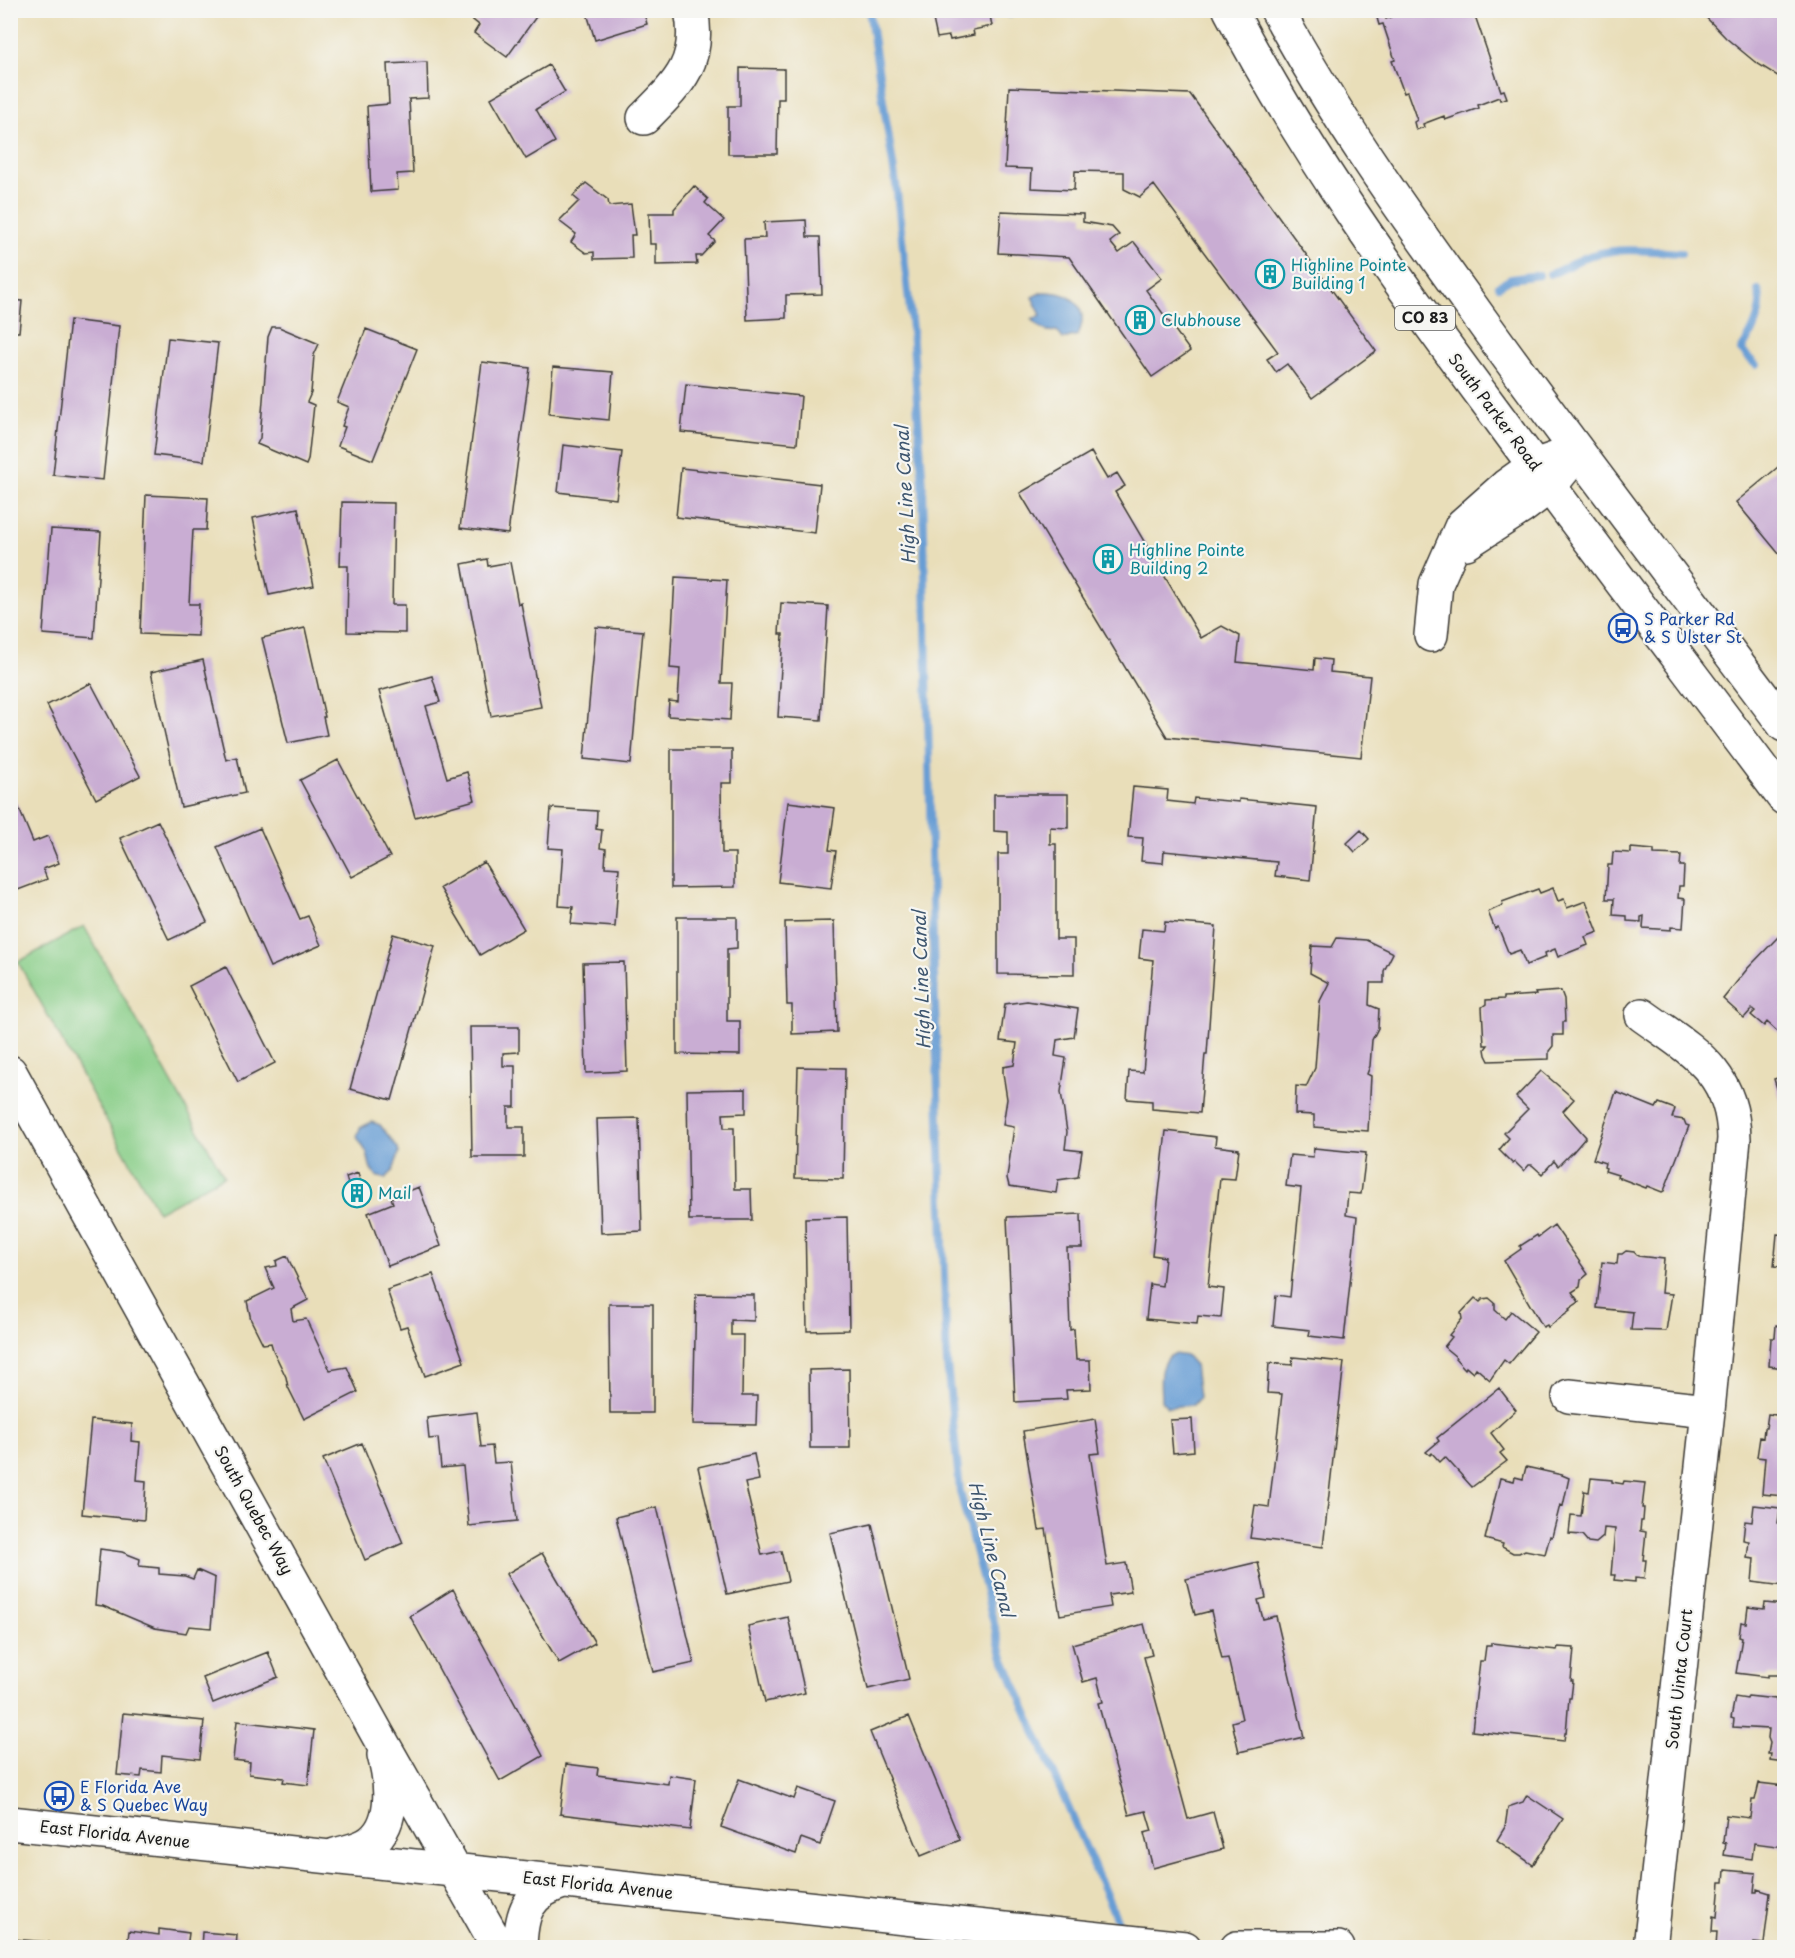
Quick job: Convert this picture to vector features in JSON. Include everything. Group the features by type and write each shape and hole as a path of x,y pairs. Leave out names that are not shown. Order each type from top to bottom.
{"street":[{"path":"644,118 677,86 686,71 693,39 691,10"},
{"name":"South Parker Road","path":"1230,10 1289,115 1374,246 1419,310 1785,798"},
{"name":"CO 83","path":"1278,10 1308,65 1361,151 1577,451 1785,725"},
{"path":"1431,635 1436,584 1458,531 1466,520 1506,486 1542,476 1577,451"},
{"name":"South Uinta Court","path":"1642,1015 1690,1049 1706,1064 1723,1086 1732,1113 1734,1132 1733,1163 1708,1411 1650,1947"},
{"name":"South Quebec Way","path":"10,1072 379,1737 499,1947"},
{"path":"1569,1396 1708,1411"},
{"path":"330,1856 366,1845 382,1829 389,1806 390,1792 386,1760 379,1737"},
{"name":"East Florida Avenue","path":"10,1823 1185,1947"},
{"path":"520,1947 522,1923 532,1900 550,1886 563,1882"},
{"path":"1237,1947 1338,1947"}],"green space":[{"path":"84,926 224,1176 158,1212 18,962"}],"water":[{"path":"1042,292 1062,294 1076,302 1082,316 1078,335 1063,339 1057,331 1043,329 1032,320 1041,315 1032,297"},
{"path":"371,1122 380,1125 398,1148 399,1153 393,1171 386,1178 378,1177 371,1170 367,1153 357,1137 360,1128"},
{"path":"1174,1354 1187,1356 1195,1365 1199,1398 1193,1405 1168,1407 1161,1401 1162,1368 1164,1362"}],"building":[{"path":"472,10 541,10 507,57 474,33 479,25 468,16"},
{"path":"586,10 643,10 647,24 595,40"},
{"path":"931,10 989,10 992,26 973,30 974,35 950,40 949,36 937,38"},
{"path":"1406,10 1473,10 1501,91 1504,90 1507,98 1500,100 1499,97 1478,105 1479,108 1445,120 1444,116 1423,124 1424,127 1416,130 1414,122 1417,120 1392,61 1395,60 1383,24 1379,25 1377,18 1385,16 1386,19"},
{"path":"1699,10 1784,10 1784,80 1755,62 1726,38"},
{"path":"427,62 428,98 409,99 413,173 397,174 398,190 371,192 367,106 389,104 387,64"},
{"path":"549,65 565,92 536,109 555,142 526,159 491,98"},
{"path":"740,68 784,69 784,99 778,99 777,154 728,154 728,106 740,106"},
{"name":"Highline Pointe Building 1","path":"1009,87 1190,94 1376,351 1312,398 1287,364 1276,372 1267,359 1278,352 1154,185 1140,197 1124,189 1124,172 1075,171 1074,190 1031,188 1032,169 1005,168"},
{"path":"586,183 608,200 609,206 631,204 635,235 631,235 632,258 594,259 594,252 586,253 571,242 576,234 559,221 579,201 573,196"},
{"path":"694,186 708,199 705,203 724,220 709,236 715,241 701,256 696,256 697,264 656,265 656,244 650,244 649,213 674,213 674,209"},
{"name":"Clubhouse","path":"1001,211 1083,214 1083,222 1112,227 1119,235 1110,242 1119,253 1134,242 1162,278 1146,290 1190,351 1152,377 1069,257 998,253"},
{"path":"806,220 807,237 820,237 822,294 786,295 786,318 747,320 744,239 765,238 764,222"},
{"path":"10,300 22,301 19,332 10,332"},
{"path":"70,320 119,326 103,480 53,475"},
{"path":"272,327 279,327 319,344 314,355 311,393 307,402 314,405 306,465 257,444 260,438 268,337"},
{"path":"366,329 417,349 373,460 338,446 349,407 337,402"},
{"path":"168,338 218,343 204,461 154,455"},
{"path":"482,362 530,368 508,534 460,528"},
{"path":"553,367 613,372 609,420 549,414"},
{"path":"686,384 801,396 797,444 681,432"},
{"path":"563,445 622,452 616,499 558,492"},
{"name":"Highline Pointe Building 2","path":"1091,452 1107,479 1117,473 1125,486 1115,492 1201,638 1222,626 1240,636 1237,662 1314,670 1315,658 1331,660 1330,672 1370,676 1361,757 1167,737 1020,493"},
{"path":"1784,462 1784,560 1736,502"},
{"path":"681,468 820,484 815,533 676,517"},
{"path":"146,495 208,498 206,530 193,530 189,604 199,604 198,636 140,634"},
{"path":"342,502 394,503 392,605 405,605 405,633 347,632 348,566 340,566"},
{"path":"298,508 314,586 269,595 253,518"},
{"path":"51,529 101,532 94,638 43,634"},
{"path":"487,559 488,566 510,562 518,604 521,603 541,707 491,716 462,564"},
{"path":"675,577 727,580 721,683 732,683 730,720 668,716 669,701 678,702 680,669 670,668"},
{"path":"781,603 828,606 821,720 778,717 783,634 779,634"},
{"path":"596,627 643,631 631,764 584,759"},
{"path":"305,628 327,735 288,743 262,638"},
{"path":"203,660 226,760 237,757 245,793 181,807 151,672"},
{"path":"432,676 440,702 426,706 447,778 467,772 475,800 415,817 379,691"},
{"path":"91,683 140,776 96,799 47,705"},
{"path":"671,749 732,749 732,783 721,783 722,853 735,853 735,887 671,888"},
{"path":"338,760 390,857 352,877 300,780"},
{"path":"10,787 33,842 48,836 59,863 43,869 47,879 10,893"},
{"path":"1133,787 1168,790 1167,801 1193,804 1194,798 1239,802 1239,799 1317,807 1310,880 1275,876 1277,862 1164,851 1163,863 1141,861 1143,838 1128,837"},
{"path":"994,794 1068,794 1068,828 1050,827 1050,844 1056,844 1056,939 1074,939 1074,975 998,974 998,854 1008,854 1008,832 994,831"},
{"path":"788,802 835,808 829,850 836,851 831,888 778,882"},
{"path":"551,808 597,811 596,829 602,830 600,848 606,849 605,867 619,868 615,927 571,924 573,907 559,906 563,849 548,848"},
{"path":"158,821 207,922 169,940 120,838"},
{"path":"260,828 300,919 308,916 321,945 270,967 217,847"},
{"path":"1361,830 1369,839 1355,852 1347,843"},
{"path":"1631,848 1654,850 1654,854 1681,855 1680,866 1684,866 1683,886 1679,886 1678,898 1685,899 1683,928 1671,927 1671,930 1643,928 1644,916 1641,917 1641,922 1627,921 1627,916 1613,915 1614,899 1606,899 1608,865 1612,865 1613,852 1631,853"},
{"path":"484,862 524,929 480,955 440,888"},
{"path":"1553,888 1558,901 1564,899 1567,908 1586,901 1598,932 1585,937 1588,945 1558,957 1555,949 1545,953 1546,957 1526,965 1520,950 1509,954 1498,927 1495,929 1488,912 1503,905 1502,902 1538,889 1540,893"},
{"path":"677,917 737,917 737,948 727,949 727,1021 740,1021 740,1055 677,1054"},
{"path":"834,921 837,1032 792,1034 792,1005 787,1005 785,922"},
{"path":"1165,922 1216,926 1207,1054 1205,1054 1200,1113 1152,1109 1152,1101 1127,1099 1129,1071 1143,1072 1153,960 1139,958 1142,929 1164,931"},
{"path":"393,934 435,946 392,1100 350,1089"},
{"path":"1778,937 1784,942 1784,1027 1779,1033 1767,1022 1764,1026 1751,1015 1755,1011 1752,1009 1744,1018 1723,999 1748,968"},
{"path":"1337,938 1366,940 1393,953 1384,971 1384,983 1370,983 1369,1005 1379,1009 1378,1028 1372,1040 1370,1066 1367,1074 1371,1076 1368,1131 1314,1127 1314,1115 1295,1114 1296,1086 1306,1087 1315,1068 1320,1001 1329,983 1310,973 1312,946 1332,947"},
{"path":"624,962 627,1071 586,1073 583,963"},
{"path":"226,967 275,1063 238,1082 189,986"},
{"path":"1561,991 1564,999 1563,1035 1553,1035 1553,1046 1549,1051 1549,1059 1489,1061 1485,1049 1488,1045 1484,1045 1482,1007 1486,1004 1486,1000"},
{"path":"1027,1001 1078,1009 1074,1037 1057,1040 1055,1056 1066,1058 1061,1092 1067,1132 1065,1149 1082,1151 1078,1177 1058,1180 1056,1193 1009,1186 1007,1178 1014,1127 1003,1125 1007,1099 1003,1067 1014,1065 1017,1043 1000,1041 1005,1004"},
{"path":"470,1027 519,1027 519,1052 503,1053 503,1066 515,1066 515,1107 508,1107 508,1127 524,1127 524,1157 472,1157"},
{"path":"798,1067 845,1068 843,1179 795,1178"},
{"path":"1541,1071 1574,1099 1563,1111 1586,1137 1558,1166 1554,1161 1542,1174 1532,1165 1524,1171 1499,1150 1509,1138 1504,1133 1528,1109 1516,1097"},
{"path":"1784,1076 1784,1110 1774,1079"},
{"path":"746,1089 746,1113 723,1114 724,1128 734,1128 735,1189 751,1189 752,1220 689,1220 687,1090"},
{"path":"1616,1092 1656,1108 1659,1103 1675,1109 1672,1118 1684,1120 1689,1126 1662,1192 1617,1177 1618,1175 1605,1171 1605,1163 1593,1159"},
{"path":"639,1118 642,1231 601,1233 597,1119"},
{"path":"1166,1131 1216,1137 1215,1146 1239,1149 1235,1179 1220,1178 1208,1287 1224,1289 1221,1318 1198,1316 1197,1324 1146,1319 1150,1284 1162,1286 1165,1257 1152,1255"},
{"path":"1314,1148 1366,1153 1361,1194 1348,1193 1346,1215 1357,1217 1344,1340 1309,1336 1310,1330 1273,1326 1276,1295 1290,1297 1301,1188 1286,1186 1290,1155 1313,1157"},
{"name":"Mail","path":"358,1173 366,1202 354,1205 346,1177"},
{"path":"419,1187 441,1246 388,1266 368,1213 393,1203 391,1198"},
{"path":"1081,1214 1082,1248 1067,1248 1070,1330 1074,1329 1076,1360 1090,1360 1091,1389 1066,1390 1067,1399 1015,1402 1007,1217"},
{"path":"847,1217 849,1330 807,1331 805,1218"},
{"path":"1554,1225 1588,1274 1581,1280 1580,1287 1572,1292 1579,1302 1548,1327 1547,1325 1543,1327 1504,1261 1521,1249 1520,1246 1537,1235 1538,1237"},
{"path":"1777,1234 1784,1235 1784,1267 1774,1266"},
{"path":"1626,1251 1634,1252 1638,1256 1664,1259 1661,1293 1672,1294 1666,1331 1631,1330 1633,1312 1597,1308 1602,1262 1617,1264 1618,1254"},
{"path":"287,1256 308,1300 291,1309 293,1321 306,1319 330,1370 347,1367 358,1392 304,1419 288,1387 271,1343 263,1344 251,1320 247,1301 274,1288 265,1268 277,1266 276,1261"},
{"path":"433,1274 464,1362 425,1376 407,1326 400,1328 387,1290"},
{"path":"696,1294 754,1295 754,1321 731,1320 731,1335 743,1335 742,1396 757,1396 756,1425 693,1424"},
{"path":"1475,1298 1480,1302 1489,1298 1495,1303 1495,1310 1505,1319 1511,1311 1536,1332 1509,1364 1504,1360 1490,1380 1476,1368 1473,1373 1466,1367 1465,1369 1444,1347 1452,1337 1449,1335 1462,1319 1461,1313"},
{"path":"609,1304 653,1304 653,1413 610,1413"},
{"path":"1776,1325 1784,1326 1784,1368 1769,1366 1771,1338 1775,1338"},
{"path":"1293,1357 1344,1362 1323,1547 1250,1538 1255,1505 1269,1507 1282,1394 1267,1393 1269,1363 1292,1365"},
{"path":"849,1369 850,1448 810,1448 809,1370"},
{"path":"1499,1388 1516,1410 1491,1433 1504,1450 1500,1453 1507,1461 1472,1487 1445,1457 1440,1462 1432,1453 1430,1455 1426,1452 1439,1441 1437,1438"},
{"path":"477,1412 481,1447 492,1446 494,1463 511,1462 517,1521 469,1526 463,1466 441,1468 438,1438 429,1439 427,1418"},
{"path":"1768,1414 1784,1416 1784,1496 1762,1494 1765,1458 1757,1457 1760,1437 1763,1438"},
{"path":"1095,1419 1100,1453 1090,1454 1107,1566 1126,1563 1131,1592 1109,1595 1111,1607 1060,1615 1046,1529 1039,1530 1023,1431"},
{"path":"1192,1419 1194,1451 1173,1453 1170,1420"},
{"path":"91,1420 132,1424 131,1441 140,1442 137,1480 146,1481 144,1520 82,1514"},
{"path":"362,1443 403,1543 365,1560 323,1459"},
{"path":"754,1454 759,1480 745,1483 762,1555 781,1551 788,1581 727,1594 698,1467"},
{"path":"1526,1467 1569,1478 1563,1506 1560,1505 1545,1554 1525,1550 1513,1553 1502,1547 1503,1544 1485,1539 1500,1478 1514,1481 1515,1477 1523,1479"},
{"path":"1591,1478 1612,1480 1612,1482 1623,1484 1624,1481 1645,1483 1643,1521 1641,1521 1640,1531 1646,1532 1643,1560 1646,1560 1644,1579 1635,1578 1635,1582 1614,1580 1615,1575 1611,1575 1615,1529 1604,1528 1603,1537 1596,1543 1588,1542 1582,1535 1569,1534 1571,1515 1581,1516 1584,1491 1589,1492"},
{"path":"1754,1505 1780,1508 1778,1523 1781,1524 1781,1520 1784,1520 1784,1586 1752,1582 1754,1559 1747,1558 1749,1541 1743,1540 1745,1521 1752,1522"},
{"path":"657,1507 694,1663 653,1672 616,1517"},
{"path":"872,1524 909,1679 868,1689 830,1533"},
{"path":"100,1549 122,1552 140,1559 139,1566 159,1568 159,1574 185,1576 193,1579 197,1570 215,1578 211,1628 189,1626 186,1633 155,1628 103,1606 95,1605"},
{"path":"542,1553 595,1643 559,1663 506,1574"},
{"path":"1258,1562 1266,1598 1258,1600 1263,1619 1276,1616 1304,1737 1239,1752 1232,1722 1242,1719 1228,1658 1222,1659 1211,1611 1195,1615 1186,1579"},
{"path":"453,1589 543,1756 500,1781 410,1616"},
{"path":"1765,1603 1784,1605 1784,1675 1768,1675 1768,1677 1736,1673 1742,1638 1739,1637 1741,1622 1746,1623 1748,1607 1764,1609"},
{"path":"788,1617 805,1693 765,1702 748,1626"},
{"path":"1144,1624 1152,1655 1144,1657 1188,1819 1213,1812 1223,1849 1153,1868 1144,1833 1152,1831 1146,1811 1129,1815 1098,1703 1103,1702 1097,1678 1083,1682 1072,1644"},
{"path":"1491,1643 1557,1650 1558,1647 1574,1648 1571,1681 1573,1681 1564,1741 1472,1731 1480,1661 1484,1661 1486,1646 1491,1646"},
{"path":"268,1652 278,1677 213,1703 203,1678"},
{"path":"10,1696 17,1697 12,1743 10,1743"},
{"path":"1748,1696 1784,1702 1784,1762 1770,1760 1771,1754 1768,1754 1769,1729 1733,1727 1734,1719 1731,1718 1735,1697 1747,1699"},
{"path":"123,1713 204,1721 200,1759 162,1755 161,1772 142,1770 141,1777 117,1775"},
{"path":"909,1716 960,1840 921,1856 870,1732"},
{"path":"237,1721 314,1730 308,1785 283,1782 284,1778 249,1774 250,1762 233,1760"},
{"path":"566,1764 598,1768 597,1775 668,1784 669,1775 696,1779 690,1830 560,1814"},
{"path":"739,1779 794,1799 798,1788 835,1801 820,1845 801,1838 796,1854 721,1827"},
{"path":"1759,1783 1784,1786 1784,1847 1754,1843 1752,1859 1724,1855 1726,1815 1750,1818 1752,1800 1755,1800"},
{"path":"1527,1795 1563,1819 1533,1865 1497,1840 1505,1827 1508,1807 1523,1802"},
{"path":"1725,1870 1756,1873 1754,1892 1757,1892 1757,1889 1770,1893 1764,1944 1754,1943 1754,1948 1716,1948 1717,1932 1712,1932 1713,1916 1717,1917 1720,1882 1724,1882"},
{"path":"159,1929 189,1933 187,1948 127,1948 129,1931 159,1935"},
{"path":"202,1932 237,1935 236,1948 201,1948"},
{"path":"10,1939 49,1942 48,1948 10,1948"}],"waterway":[{"name":"High Line Canal","path":"869,10 896,184 912,329 923,487 933,942 947,1364 960,1491 1002,1655 1118,1922"},
{"path":"1007,10 1010,14"},
{"path":"1550,274 1587,257 1614,251 1681,253"},
{"path":"1499,286 1511,279 1539,275"},
{"path":"1756,365 1741,350 1759,313 1758,290"}],"place":[{"name":"Highline Pointe Building 1","path":"1270,274"},
{"name":"Clubhouse","path":"1140,320"},
{"name":"Highline Pointe Building 2","path":"1108,559"},
{"name":"S Parker Rd & S Ulster St","path":"1623,628"},
{"name":"Mail","path":"357,1193"},
{"name":"E Florida Ave & S Quebec Way","path":"59,1796"}]}
